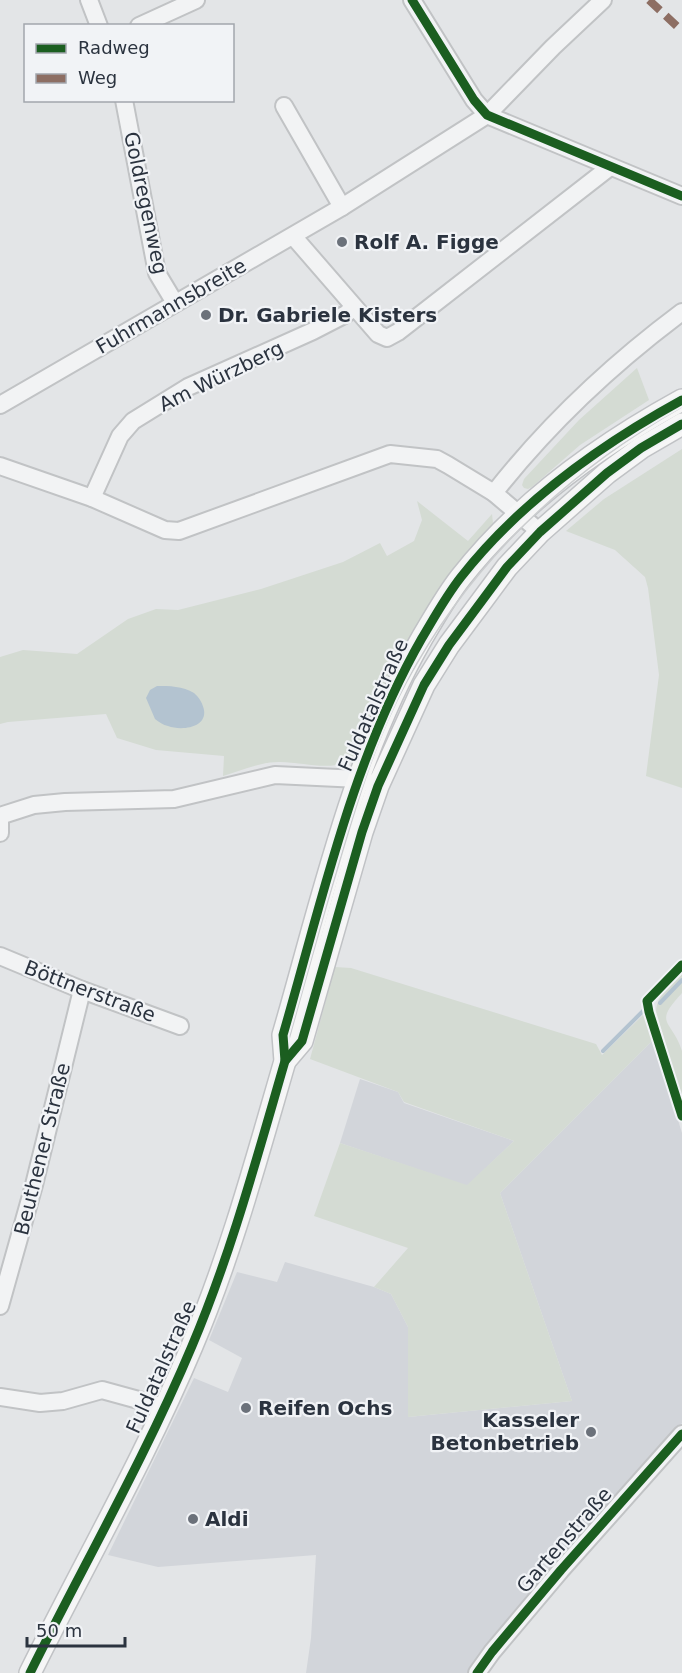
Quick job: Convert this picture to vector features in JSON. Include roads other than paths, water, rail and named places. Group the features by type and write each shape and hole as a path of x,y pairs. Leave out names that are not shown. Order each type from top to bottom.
{"main road":[{"name":"Fuldatalstraße","path":"30,1673 165,1407 195,1339 229,1250 285,1061 283,1035 368,782 383,716 402,676 437,613 460,578 484,549 519,514 545,492 621,437 682,400"},
{"name":"Fuldatalstraße","path":"368,782 449,645 507,567 540,532 608,473 641,448 682,424"}],"street":[{"path":"88,0 98,24"},
{"path":"143,24 196,0"},
{"path":"412,0 474,100 487,115 682,196"},
{"name":"Fuhrmannsbreite","path":"0,405 342,207 487,115 603,0"},
{"name":"Goldregenweg","path":"124,102 157,273 176,303"},
{"path":"284,106 342,207"},
{"path":"293,236 378,334 387,338 398,332 610,168"},
{"name":"Am Würzberg","path":"92,498 120,436 133,421 187,388 314,331 354,307"},
{"path":"494,493 576,400 631,352 682,312"},
{"path":"0,466 92,498 165,530 179,531 390,454 437,459 494,493 540,532"},
{"path":"0,833 0,818 34,805 174,799 275,775 368,782"},
{"name":"Böttnerstraße","path":"0,956 82,990 180,1026"},
{"name":"Beuthener Straße","path":"0,1306 34,1185 82,990"},
{"path":"0,1397 40,1403 63,1401 102,1390 165,1407"},
{"name":"Gartenstraße","path":"477,1673 554,1579 682,1434"}],"water":[{"path":"157,686 171,686 194,693 203,708 204,716 201,721 192,727 180,728 164,725 155,719 146,698 150,690"}],"waterway":[{"path":"660,1003 682,980"},
{"path":"603,1051 644,1010"}],"tram line":[{"path":"26,1673 134,1464 184,1358 206,1304 254,1162 362,788 393,708 431,639 490,561 524,525 598,462 639,433 682,407"}],"place":[{"name":"Rolf A. Figge","path":"342,242"},
{"name":"Dr. Gabriele Kisters","path":"206,315"},
{"name":"Reifen Ochs","path":"246,1408"},
{"name":"Kasseler Betonbetrieb","path":"591,1432"},
{"name":"Aldi","path":"193,1519"}]}
